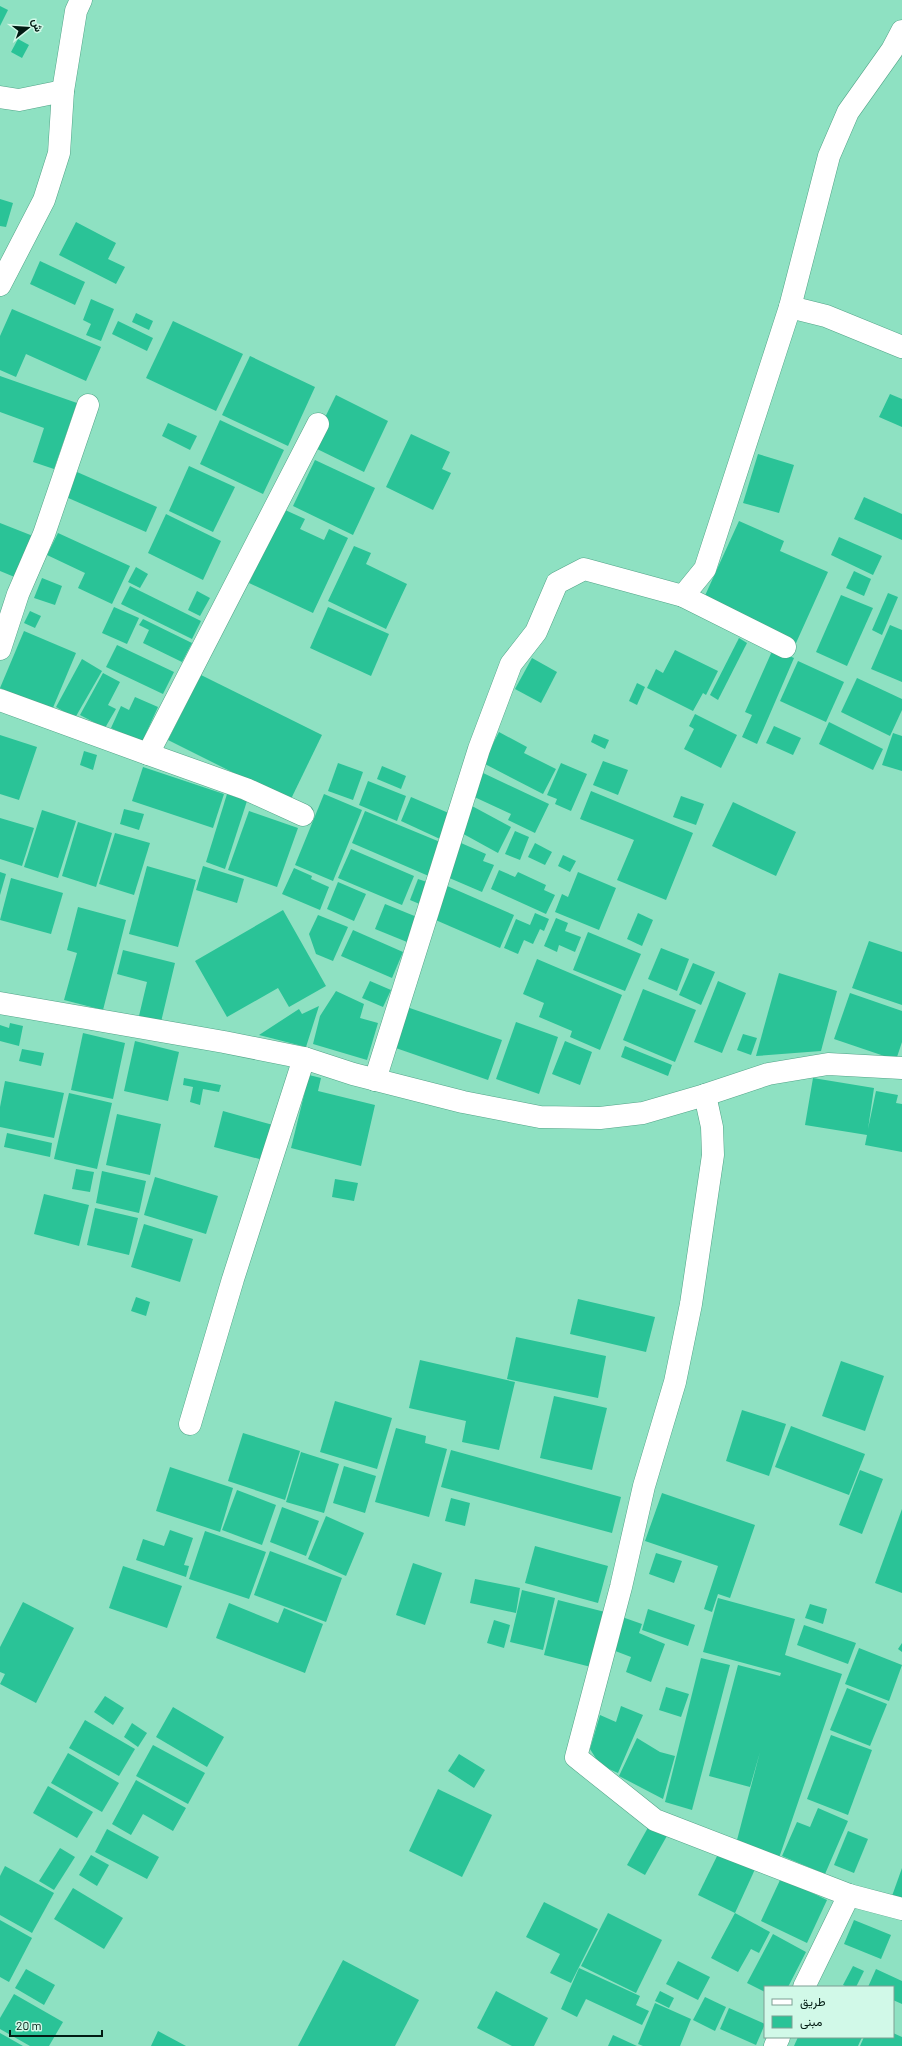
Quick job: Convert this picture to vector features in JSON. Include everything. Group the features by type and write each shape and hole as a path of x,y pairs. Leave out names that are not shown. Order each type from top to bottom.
{"street":[{"path":"0,285 44,200 59,153 63,91 76,11 80,0"},
{"path":"683,596 705,569 790,307 829,156 848,112 892,50 902,31"},
{"path":"0,98 19,100 63,91"},
{"path":"790,307 826,316 902,347"},
{"path":"0,649 9,591 44,534 88,405"},
{"path":"148,754 318,424"},
{"path":"375,1080 478,749 510,664 536,632 557,583 584,568 683,596 785,647"},
{"path":"0,700 246,789 303,815"},
{"path":"0,1004 224,1042 304,1058 375,1080 463,1102 540,1117 600,1118 644,1113 768,1074 828,1064 902,1068"},
{"path":"190,1424 233,1279 304,1058"},
{"path":"705,1095 712,1126 712,1155 691,1304 675,1382 644,1486 621,1587 576,1757 654,1820 848,1895 902,1909"},
{"path":"804,1986 848,1895"}],"building":[{"path":"0,6 8,10 0,26"},
{"path":"18,39 29,45 22,58 11,52"},
{"path":"0,199 13,203 6,227 0,226"},
{"path":"76,222 116,243 108,259 125,267 116,284 59,255"},
{"path":"40,261 85,282 75,305 30,284"},
{"path":"91,299 114,309 101,341 86,335 91,324 83,320"},
{"path":"12,309 101,347 86,381 26,354 16,377 0,370 0,336"},
{"path":"136,313 153,321 149,330 132,322"},
{"path":"118,321 153,338 147,351 112,334"},
{"path":"173,321 243,354 216,411 146,378"},
{"path":"250,356 315,387 288,446 222,415"},
{"path":"0,376 77,403 54,469 33,462 44,428 0,412"},
{"path":"890,394 902,399 902,427 879,417"},
{"path":"336,395 388,421 364,472 311,446"},
{"path":"220,420 284,450 263,494 200,464"},
{"path":"168,423 197,436 190,450 162,436"},
{"path":"411,434 450,452 442,469 451,473 433,510 386,487"},
{"path":"758,454 794,465 779,513 743,503"},
{"path":"315,460 375,488 353,535 293,506"},
{"path":"189,466 235,487 213,532 169,511"},
{"path":"77,472 157,507 146,532 66,497"},
{"path":"864,497 902,514 902,540 854,519"},
{"path":"283,509 305,519 300,529 324,540 329,529 348,538 313,613 249,583"},
{"path":"166,514 221,541 203,580 148,553"},
{"path":"739,521 784,541 780,551 828,572 796,643 703,600"},
{"path":"0,523 33,536 17,578 0,571"},
{"path":"58,533 130,566 112,604 78,588 85,573 47,555"},
{"path":"839,537 882,556 873,575 831,555"},
{"path":"354,546 371,553 366,564 407,584 386,629 328,601"},
{"path":"136,567 148,574 140,588 128,582"},
{"path":"854,571 871,579 864,596 846,588"},
{"path":"42,578 62,586 55,605 34,598"},
{"path":"130,586 201,621 192,639 121,604"},
{"path":"197,591 210,598 200,616 188,610"},
{"path":"888,593 898,597 882,635 872,630"},
{"path":"841,595 873,608 847,666 816,652"},
{"path":"114,607 139,618 127,644 102,633"},
{"path":"328,607 389,634 371,676 310,648"},
{"path":"30,611 41,616 35,628 24,623"},
{"path":"143,619 192,643 182,662 143,643 149,630 139,625"},
{"path":"890,625 902,630 902,682 871,669"},
{"path":"24,631 76,653 52,710 0,688"},
{"path":"739,638 747,643 718,700 710,695"},
{"path":"117,645 174,672 163,694 106,667"},
{"path":"773,649 794,658 757,744 742,737 752,715 745,712"},
{"path":"675,650 718,671 706,695 703,693 693,711 647,688 656,669 663,673"},
{"path":"532,658 557,672 541,703 515,689"},
{"path":"82,659 102,671 75,718 56,707"},
{"path":"798,661 844,682 826,722 780,701"},
{"path":"103,673 120,682 108,705 116,709 105,728 80,715"},
{"path":"201,675 322,735 290,801 168,740"},
{"path":"857,678 902,699 902,710 890,736 841,712"},
{"path":"637,683 645,687 637,705 629,701"},
{"path":"135,697 158,707 142,742 111,728 121,706 129,710"},
{"path":"695,714 737,735 721,768 684,749 694,729 689,726"},
{"path":"829,722 883,749 873,770 819,744"},
{"path":"774,726 801,738 793,755 766,743"},
{"path":"499,732 527,747 524,753 556,769 543,794 483,763"},
{"path":"893,733 902,736 902,771 882,765"},
{"path":"594,734 609,740 605,749 591,742"},
{"path":"0,735 37,747 19,800 0,794"},
{"path":"84,751 97,755 93,770 80,765"},
{"path":"603,761 628,770 618,795 593,785"},
{"path":"338,763 363,772 353,800 328,791"},
{"path":"561,763 587,774 571,811 555,804 557,799 547,795"},
{"path":"382,766 406,776 401,789 377,779"},
{"path":"143,767 224,794 213,828 132,801"},
{"path":"481,772 549,804 535,833 508,820 511,814 470,795"},
{"path":"368,781 406,796 397,821 359,805"},
{"path":"591,791 693,833 666,900 617,880 634,840 580,819"},
{"path":"227,794 247,801 225,869 206,862"},
{"path":"324,794 362,810 333,881 295,865"},
{"path":"681,796 704,804 696,825 673,817"},
{"path":"411,797 451,814 440,839 401,821"},
{"path":"733,802 796,832 776,876 712,846"},
{"path":"472,806 511,827 498,853 458,831"},
{"path":"124,809 144,814 139,830 120,824"},
{"path":"42,810 76,821 58,878 24,867"},
{"path":"249,811 298,828 277,887 228,870"},
{"path":"365,811 445,844 431,877 352,843"},
{"path":"0,818 34,828 22,866 0,859"},
{"path":"78,822 112,833 96,887 62,876"},
{"path":"515,831 529,837 520,860 505,854"},
{"path":"115,833 150,843 134,895 99,884"},
{"path":"461,843 486,854 483,861 494,865 482,892 447,877"},
{"path":"535,843 552,852 545,865 528,857"},
{"path":"351,849 414,876 402,905 338,878"},
{"path":"563,855 576,861 570,872 558,866"},
{"path":"147,866 196,880 178,947 129,934"},
{"path":"203,866 244,879 237,903 196,890"},
{"path":"294,868 312,876 311,879 329,887 320,910 282,894"},
{"path":"499,870 515,877 518,872 546,885 544,890 555,895 546,914 491,889"},
{"path":"0,872 6,874 0,895"},
{"path":"578,872 616,888 599,930 555,912 562,894 568,897"},
{"path":"11,878 63,893 51,934 0,920"},
{"path":"418,879 430,883 422,905 410,900"},
{"path":"338,882 366,894 354,921 327,909"},
{"path":"445,885 514,915 500,948 431,918"},
{"path":"385,904 417,917 407,942 375,929"},
{"path":"78,907 126,920 103,1010 64,1000 77,953 67,950"},
{"path":"283,910 326,986 289,1007 278,988 227,1017 195,961"},
{"path":"535,913 549,919 544,931 540,929 533,944 524,940 518,954 504,948 516,919 530,925"},
{"path":"638,913 653,920 642,946 627,939"},
{"path":"318,915 348,927 333,961 316,954 309,934"},
{"path":"556,918 568,923 565,931 581,937 575,952 559,945 557,952 544,946"},
{"path":"353,930 403,952 392,978 341,956"},
{"path":"588,932 641,954 625,991 573,970"},
{"path":"869,941 902,952 902,1005 852,988"},
{"path":"661,948 689,959 677,991 648,979"},
{"path":"123,950 175,963 161,1022 139,1016 147,982 117,974"},
{"path":"537,959 622,995 600,1050 570,1037 572,1031 539,1017 544,1003 523,994"},
{"path":"693,963 715,972 701,1005 679,995"},
{"path":"779,973 837,991 821,1051 756,1056"},
{"path":"370,981 391,990 383,1007 362,998"},
{"path":"718,981 746,993 722,1053 694,1042"},
{"path":"643,989 696,1010 675,1062 623,1040"},
{"path":"336,991 364,1004 360,1018 378,1023 367,1060 313,1044 320,1016"},
{"path":"850,993 902,1011 902,1042 896,1060 834,1039"},
{"path":"319,1006 306,1047 259,1035 299,1009 302,1014"},
{"path":"404,1006 502,1040 488,1080 390,1046"},
{"path":"516,1022 558,1037 539,1094 496,1079"},
{"path":"10,1023 23,1026 19,1046 0,1041 0,1025 9,1028"},
{"path":"83,1033 125,1043 113,1099 71,1090"},
{"path":"743,1034 757,1038 751,1055 737,1050"},
{"path":"135,1041 179,1052 168,1101 124,1091"},
{"path":"565,1041 592,1052 580,1085 552,1074"},
{"path":"625,1046 672,1065 668,1076 621,1057"},
{"path":"22,1049 44,1053 41,1066 19,1061"},
{"path":"309,1075 321,1078 318,1091 375,1105 361,1166 291,1148"},
{"path":"184,1078 221,1085 219,1092 203,1089 200,1105 190,1102 193,1087 183,1085"},
{"path":"813,1078 874,1088 868,1129 876,1091 898,1095 896,1103 902,1104 902,1152 865,1145 867,1135 805,1125"},
{"path":"5,1081 64,1093 54,1138 0,1127 0,1107"},
{"path":"69,1093 112,1103 97,1169 54,1159"},
{"path":"223,1111 273,1125 263,1160 214,1147"},
{"path":"117,1114 161,1124 150,1175 106,1165"},
{"path":"7,1133 52,1143 50,1157 4,1147"},
{"path":"76,1169 94,1172 90,1192 72,1189"},
{"path":"102,1171 146,1181 139,1213 96,1203"},
{"path":"155,1177 218,1196 206,1234 144,1215"},
{"path":"335,1179 358,1183 354,1201 332,1197"},
{"path":"44,1194 89,1205 79,1246 34,1234"},
{"path":"95,1208 138,1218 129,1255 87,1245"},
{"path":"144,1224 193,1239 180,1282 131,1267"},
{"path":"136,1297 150,1302 146,1316 131,1311"},
{"path":"578,1299 655,1317 646,1352 570,1334"},
{"path":"516,1337 606,1356 598,1398 507,1379"},
{"path":"420,1360 515,1382 499,1450 462,1442 466,1421 409,1408"},
{"path":"841,1361 884,1376 865,1431 822,1416"},
{"path":"554,1396 607,1408 592,1470 540,1458"},
{"path":"335,1401 392,1418 377,1469 320,1452"},
{"path":"742,1410 786,1424 769,1476 726,1461"},
{"path":"791,1426 865,1454 849,1495 775,1467"},
{"path":"396,1428 426,1436 425,1443 447,1449 429,1517 375,1502"},
{"path":"243,1433 300,1451 285,1500 228,1481"},
{"path":"451,1450 621,1497 612,1533 441,1487"},
{"path":"301,1452 339,1464 324,1513 286,1502"},
{"path":"344,1466 376,1476 365,1513 333,1503"},
{"path":"170,1467 233,1488 220,1532 156,1511"},
{"path":"860,1470 883,1479 862,1534 839,1525"},
{"path":"237,1490 276,1505 262,1545 222,1530"},
{"path":"662,1493 755,1525 730,1598 718,1594 712,1612 704,1609 718,1566 645,1541"},
{"path":"451,1498 470,1503 465,1526 445,1521"},
{"path":"282,1507 319,1521 306,1556 270,1542"},
{"path":"902,1509 902,1593 875,1583"},
{"path":"326,1516 364,1533 346,1576 308,1559"},
{"path":"170,1530 193,1538 184,1565 189,1566 186,1577 136,1560 143,1539 164,1546"},
{"path":"205,1531 266,1552 249,1599 189,1579"},
{"path":"535,1546 608,1566 598,1603 525,1583"},
{"path":"270,1551 342,1578 326,1622 254,1595"},
{"path":"656,1553 682,1561 674,1583 649,1574"},
{"path":"413,1563 442,1573 425,1625 396,1615"},
{"path":"123,1566 182,1586 167,1628 109,1608"},
{"path":"475,1579 520,1588 516,1613 470,1603"},
{"path":"522,1590 555,1598 543,1650 510,1642"},
{"path":"718,1598 795,1619 785,1655 842,1674 779,1858 737,1840 760,1752 750,1787 709,1776 738,1665 780,1676 781,1673 703,1652"},
{"path":"558,1600 605,1612 591,1667 544,1655"},
{"path":"23,1602 74,1628 36,1703 0,1684 5,1674 0,1672 0,1647"},
{"path":"229,1603 278,1623 284,1608 323,1624 305,1673 216,1638"},
{"path":"810,1604 827,1609 823,1624 805,1618"},
{"path":"648,1609 695,1625 688,1646 642,1630"},
{"path":"622,1617 642,1624 639,1633 665,1644 651,1682 626,1672 631,1657 610,1649"},
{"path":"494,1620 510,1625 504,1648 487,1643"},
{"path":"804,1625 856,1643 848,1664 797,1645"},
{"path":"902,1643 902,1652 898,1649"},
{"path":"859,1648 902,1665 889,1701 845,1684"},
{"path":"701,1658 730,1665 692,1810 665,1802"},
{"path":"666,1687 689,1694 681,1717 659,1710"},
{"path":"847,1688 887,1704 870,1746 830,1730"},
{"path":"105,1696 124,1708 113,1725 94,1712"},
{"path":"621,1706 643,1715 618,1773 600,1765 590,1749 600,1715 616,1722"},
{"path":"173,1707 224,1737 207,1767 156,1737"},
{"path":"85,1720 135,1749 119,1776 69,1748"},
{"path":"132,1723 147,1733 138,1747 124,1737"},
{"path":"831,1735 872,1750 848,1815 807,1799"},
{"path":"637,1738 660,1752 675,1756 663,1799 619,1776"},
{"path":"153,1745 205,1773 188,1804 136,1776"},
{"path":"68,1753 119,1783 102,1812 51,1783"},
{"path":"459,1754 485,1770 474,1788 448,1771"},
{"path":"136,1780 186,1808 173,1831 143,1814 131,1835 112,1824"},
{"path":"48,1786 93,1812 77,1838 33,1813"},
{"path":"438,1789 492,1815 462,1877 409,1851"},
{"path":"818,1808 848,1821 825,1874 782,1856 797,1822 810,1827"},
{"path":"650,1824 668,1834 645,1875 627,1865"},
{"path":"107,1829 159,1857 147,1879 95,1852"},
{"path":"848,1831 868,1839 854,1873 834,1865"},
{"path":"60,1848 75,1857 54,1890 39,1881"},
{"path":"720,1850 756,1867 735,1913 698,1895"},
{"path":"91,1855 109,1865 97,1886 79,1875"},
{"path":"5,1866 54,1893 32,1933 0,1915 0,1876"},
{"path":"902,1868 902,1899 892,1896"},
{"path":"781,1878 827,1900 807,1943 761,1921"},
{"path":"73,1888 123,1918 104,1949 54,1919"},
{"path":"544,1902 598,1929 571,1983 550,1973 560,1954 526,1937"},
{"path":"608,1913 662,1940 636,1993 581,1966"},
{"path":"735,1913 770,1932 759,1953 751,1949 738,1972 711,1958"},
{"path":"0,1920 32,1938 9,1982 0,1977"},
{"path":"854,1920 891,1935 881,1959 844,1944"},
{"path":"773,1934 806,1952 789,1986 764,1986 764,1992 747,1983"},
{"path":"343,1960 419,2000 395,2046 298,2046"},
{"path":"678,1961 710,1977 698,2000 666,1984"},
{"path":"853,1966 864,1971 856,1986 843,1985"},
{"path":"579,1968 640,1996 636,2005 649,2011 642,2025 586,1999 577,2017 561,2009"},
{"path":"26,1969 55,1985 44,2005 15,1988"},
{"path":"876,1969 902,1981 902,2004 894,2000 894,1986 868,1986"},
{"path":"496,1991 548,2018 534,2046 512,2046 477,2028"},
{"path":"660,1991 674,1998 669,2008 655,2001"},
{"path":"14,1994 63,2022 49,2046 30,2046 0,2029 0,2018"},
{"path":"705,1997 726,2007 715,2031 693,2020"},
{"path":"655,2003 691,2019 680,2046 643,2046 638,2044"},
{"path":"729,2008 764,2024 756,2045 720,2029"},
{"path":"158,2031 186,2046 151,2046"},
{"path":"0,2033 23,2046 0,2046"},
{"path":"894,2033 902,2037 902,2046 860,2046 864,2038 894,2038"},
{"path":"613,2035 637,2046 608,2046"},
{"path":"798,2038 862,2038 858,2046 794,2046"}]}
